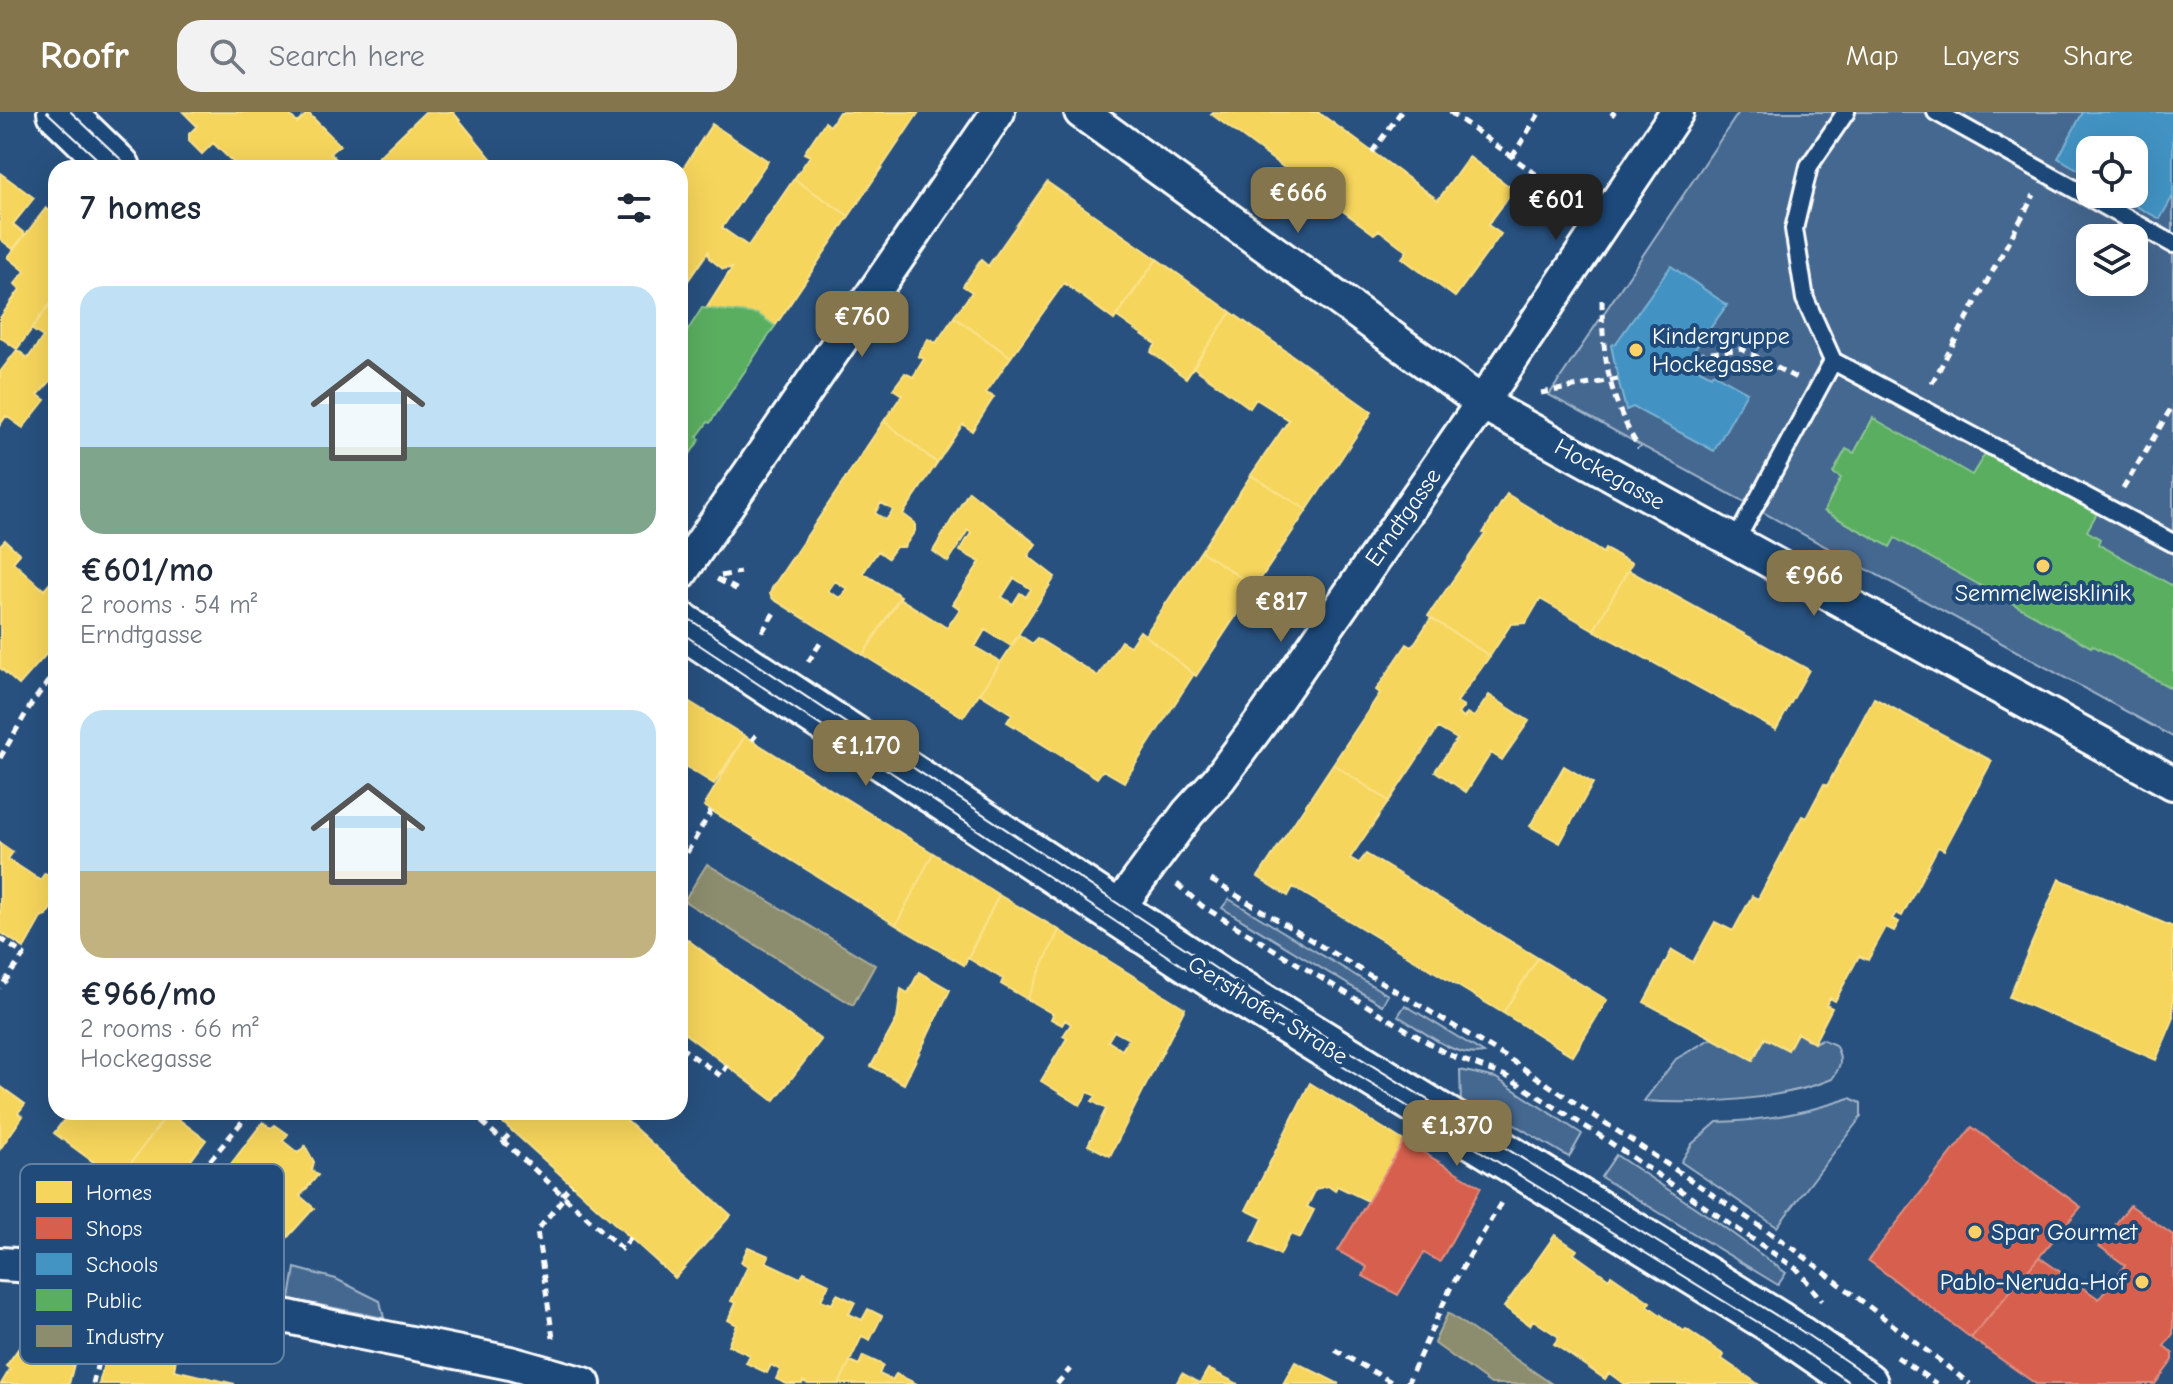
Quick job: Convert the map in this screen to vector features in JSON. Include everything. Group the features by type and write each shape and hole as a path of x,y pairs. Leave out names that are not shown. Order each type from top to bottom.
{"street":[{"path":"60,112 110,160"},
{"path":"688,562 998,112"},
{"name":"Hockegasse","path":"1081,112 1482,403 2173,783"},
{"name":"Erndtgasse","path":"1116,911 1266,715 1482,403 1677,112"},
{"name":"Gersthofer Straße","path":"688,629 1297,1029 1778,1324 1878,1369"},
{"path":"0,1264 20,1265"},
{"path":"284,1317 571,1380"}],"lane":[{"path":"1846,112 1809,166 1794,229 1805,299 1833,361 2173,543"},
{"path":"1936,112 2173,244"},
{"path":"1735,542 1833,361"}],"path":[{"path":"1372,152 1401,112"},
{"path":"1450,112 1562,193"},
{"path":"1512,157 1540,112"},
{"path":"1919,407 2046,173"},
{"path":"1602,300 1602,338 1611,363 1610,381 1622,420 1639,448"},
{"path":"1697,355 1742,349 1818,390"},
{"path":"1541,393 1618,379"},
{"path":"2110,510 2173,405"},
{"path":"712,577 740,591"},
{"path":"759,636 774,613"},
{"path":"805,666 821,642"},
{"path":"0,758 48,682"},
{"path":"688,851 711,811"},
{"path":"1180,875 1176,886 1202,906 1447,1054 1506,1076 1715,1212 1798,1270 1828,1307"},
{"path":"1211,880 1540,1079 1794,1249 1970,1384"},
{"path":"0,938 24,955 0,988"},
{"path":"688,1053 721,1076 727,1066"},
{"path":"207,1164 243,1120"},
{"path":"480,1120 622,1249 631,1238"},
{"path":"503,1141 513,1131"},
{"path":"1407,1384 1450,1289 1522,1168"},
{"path":"571,1380 537,1231 572,1184"},
{"path":"1335,1350 1395,1384"},
{"path":"93,1384 97,1364"},
{"path":"1057,1384 1070,1369"},
{"path":"1878,1369 1937,1384"}],"shaded area":[{"path":"1739,112 2173,112 2173,737 1549,395"},
{"path":"1229,899 1388,995 1382,1005 1222,908"},
{"path":"1405,1005 1484,1053 1461,1052 1428,1035 1398,1016"},
{"path":"1797,1033 1814,1043 1822,1039 1835,1045 1840,1063 1832,1079 1789,1092 1740,1099 1644,1101 1676,1059 1712,1038 1753,1060 1765,1038 1788,1050"},
{"path":"1460,1070 1496,1078 1582,1134 1569,1157 1481,1105 1477,1112 1461,1104"},
{"path":"1850,1098 1861,1103 1861,1117 1777,1227 1681,1162 1692,1144 1717,1122 1785,1115"},
{"path":"1616,1155 1717,1222 1786,1273 1778,1285 1601,1177"},
{"path":"295,1268 336,1279 380,1301 384,1318 290,1299"}],"building: Homes":[{"path":"183,112 293,112 290,115 297,123 308,113 340,145 330,153 337,160 231,160 213,143 202,154 189,141 189,134 197,126"},
{"path":"425,112 453,112 492,160 375,160"},
{"path":"839,112 919,112 849,216 794,179 810,156 804,153 825,122 830,126"},
{"path":"1318,112 1438,200 1469,157 1514,190 1488,225 1501,234 1455,297 1402,258 1407,251 1379,230 1374,234 1211,114"},
{"path":"712,124 768,161 722,228 748,246 794,179 849,216 775,326 758,314 706,309 732,268 723,269 709,258 708,252 688,281 688,161"},
{"path":"0,173 34,198 13,224 25,234 13,249 0,239"},
{"path":"1047,182 1157,259 1114,320 1064,283 1011,357 954,317 972,292 963,286 981,260 988,266"},
{"path":"46,208 48,210 48,307 17,349 0,337 0,318 20,289 15,284 25,271 8,257"},
{"path":"1157,259 1231,312 1186,378 1151,352 1156,344 1116,316"},
{"path":"48,307 48,384 38,395 45,400 23,428 6,416 0,425 0,372 17,350 28,358 43,337 31,329"},
{"path":"1231,312 1372,412 1307,510 1251,475 1289,420 1256,399 1250,408 1193,367"},
{"path":"954,317 1011,357 986,393 994,397 972,431 963,424 937,463 884,421 902,395 893,389 905,373 913,377 924,359 918,356 928,339 936,343"},
{"path":"884,421 937,463 903,514 915,523 915,531 904,547 896,547 888,558 878,551 863,573 901,596 863,655 773,599 770,594","holes":["881,503 893,510 886,520 875,513","835,581 847,589 840,598 828,591"]},
{"path":"1251,475 1307,510 1255,587 1201,551"},
{"path":"969,491 1036,544 1028,556 1055,577 1011,646 985,630 975,647 1001,662 963,717 863,655 899,598 947,628 960,609 953,604 980,562 960,551 971,533 968,530 948,562 933,551","holes":["1014,578 1031,589 1026,597 1020,593 1013,604 1002,597"]},
{"path":"1507,494 1603,553 1605,549 1632,563 1594,630 1540,599 1526,623 1511,624 1490,656 1428,616 1485,534"},
{"path":"5,540 20,554 13,562 44,590 48,585 48,652 19,685 0,668 0,545"},
{"path":"1201,551 1255,587 1196,676 1145,635"},
{"path":"1628,570 1809,670 1776,730 1594,630"},
{"path":"1431,618 1490,656 1457,702 1464,706 1458,714 1464,718 1467,713 1474,717 1489,695 1529,721 1502,760 1491,753 1466,792 1435,771 1457,739 1438,728 1389,801 1333,764 1380,693 1376,690 1407,644 1412,647"},
{"path":"1140,631 1194,674 1124,782 1103,770 1097,778 1007,722 1012,714 980,694 1019,635 1033,644 1037,638 1098,676 1121,641 1130,646"},
{"path":"1874,698 1992,761 1944,850 1938,847 1902,916 1896,913 1892,919 1899,922 1894,931 1886,927 1868,960 1859,956 1835,1001 1830,998 1826,1005 1832,1008 1814,1043 1797,1033 1788,1050 1765,1038 1753,1060 1644,1002 1672,950 1693,962 1715,922 1733,931 1752,896 1758,899 1802,816 1806,818 1824,784 1827,786"},
{"path":"688,701 745,736 714,784 688,768"},
{"path":"745,736 933,853 896,925 704,806"},
{"path":"1333,764 1389,801 1350,858 1359,863 1366,854 1538,958 1503,1013 1293,887 1288,896 1258,877"},
{"path":"1564,766 1593,783 1560,843 1530,826"},
{"path":"0,843 13,852 8,859 40,880 45,873 48,875 48,913 42,916 24,948 0,932"},
{"path":"933,853 999,895 964,965 896,925"},
{"path":"2059,879 2173,927 2173,1020 2156,1060 2009,997"},
{"path":"999,895 1059,930 1027,999 1001,984 1003,979 968,958"},
{"path":"1059,930 1185,1008 1110,1156 1088,1145 1106,1109 1092,1101 1096,1096 1088,1092 1080,1105 1041,1081 1067,1038 1063,1036 1071,1024 1065,1020 1062,1025 1051,1019 1053,1014 1027,999","holes":["1114,1031 1129,1039 1122,1050 1108,1041"]},
{"path":"688,940 821,1040 774,1101 688,1036"},
{"path":"1538,958 1607,1000 1573,1056 1503,1013"},
{"path":"919,972 950,990 904,1084 871,1066 897,1019 901,989 908,993"},
{"path":"1310,1083 1404,1141 1368,1201 1337,1186 1335,1191 1328,1186 1316,1189 1307,1207 1314,1210 1300,1238 1290,1234 1280,1255 1252,1241 1263,1218 1246,1210"},
{"path":"0,1086 25,1104 18,1113 23,1116 0,1149"},
{"path":"64,1120 163,1120 130,1164 96,1164 54,1133"},
{"path":"163,1120 180,1120 206,1140 188,1164 130,1164"},
{"path":"500,1120 626,1120 731,1215 675,1278"},
{"path":"263,1122 271,1128 275,1125 288,1134 283,1141 298,1153 305,1146 314,1162 312,1170 318,1175 300,1196 314,1208 286,1239 284,1164 231,1164"},
{"path":"1555,1235 1577,1250 1574,1254 1609,1279 1611,1275 1650,1302 1648,1306 1724,1355 1722,1359 1758,1384 1624,1384 1609,1373 1605,1379 1554,1344 1559,1337 1533,1320 1530,1325 1504,1307"},
{"path":"748,1247 769,1256 766,1262 800,1278 804,1272 829,1284 821,1300 832,1304 837,1294 855,1302 849,1314 862,1320 868,1309 882,1316 870,1340 862,1336 839,1384 808,1384 803,1381 802,1384 787,1384 776,1379 780,1370 771,1365 767,1373 746,1363 750,1355 728,1345 737,1325 728,1320 736,1303 731,1301 748,1266 741,1262"},
{"path":"20,1346 20,1364 74,1364 69,1384 1,1384 10,1369 6,1366"},
{"path":"863,1356 883,1365 879,1374 892,1380 896,1374 917,1384 839,1384 850,1361 859,1365"},
{"path":"1295,1362 1339,1384 1283,1384"},
{"path":"104,1364 175,1364 174,1370 235,1384 99,1384"},
{"path":"1208,1369 1238,1384 1176,1384 1182,1373 1200,1383"}],"building: Shops":[{"name":"Spar Gourmet","path":"1972,1127 2081,1207 1971,1338 1868,1260"},
{"path":"1404,1141 1481,1187 1440,1262 1424,1253 1398,1295 1363,1276 1367,1267 1338,1251"},
{"name":"Pablo-Neruda-Hof","path":"2130,1205 2173,1235 2173,1334 2164,1346 2173,1353 2173,1360 2155,1384 2036,1384 1971,1338 2039,1257 2099,1299 2125,1265 2099,1246"}],"building: Schools":[{"path":"2083,112 2173,112 2173,196 2160,219 2139,208 2148,208 2148,136 2076,136 2076,168 2058,158"},
{"path":"1671,266 1727,305 1693,352 1699,361 1698,369 1711,376 1713,373 1747,392 1714,451 1633,407 1626,410 1618,379 1611,345 1616,343"}],"building: Public":[{"path":"702,308 758,314 775,326 710,423 697,437 700,439 688,457 688,330"},
{"name":"Semmelweisklinik","path":"1873,418 1972,475 1986,452 2097,513 2087,531 2100,539 2098,544 2173,586 2173,689 1895,538 1890,547 1824,511 1841,478 1833,473 1846,449 1854,453"}],"building: Industry":[{"path":"707,864 875,965 853,1005 688,903 688,895"},
{"path":"1448,1313 1552,1384 1491,1384 1434,1343"}],"tram line":[{"path":"47,112 98,160"},
{"path":"71,112 122,160"},
{"path":"688,618 1224,974 1800,1330 1880,1384"},
{"path":"688,637 1217,989 1790,1342 1852,1384"}],"place":[{"name":"Kindergruppe Hockegasse","path":"1636,350"},
{"name":"Semmelweisklinik","path":"2043,566"},
{"name":"Spar Gourmet","path":"1975,1232"},
{"name":"Pablo-Neruda-Hof","path":"2142,1282"}]}
